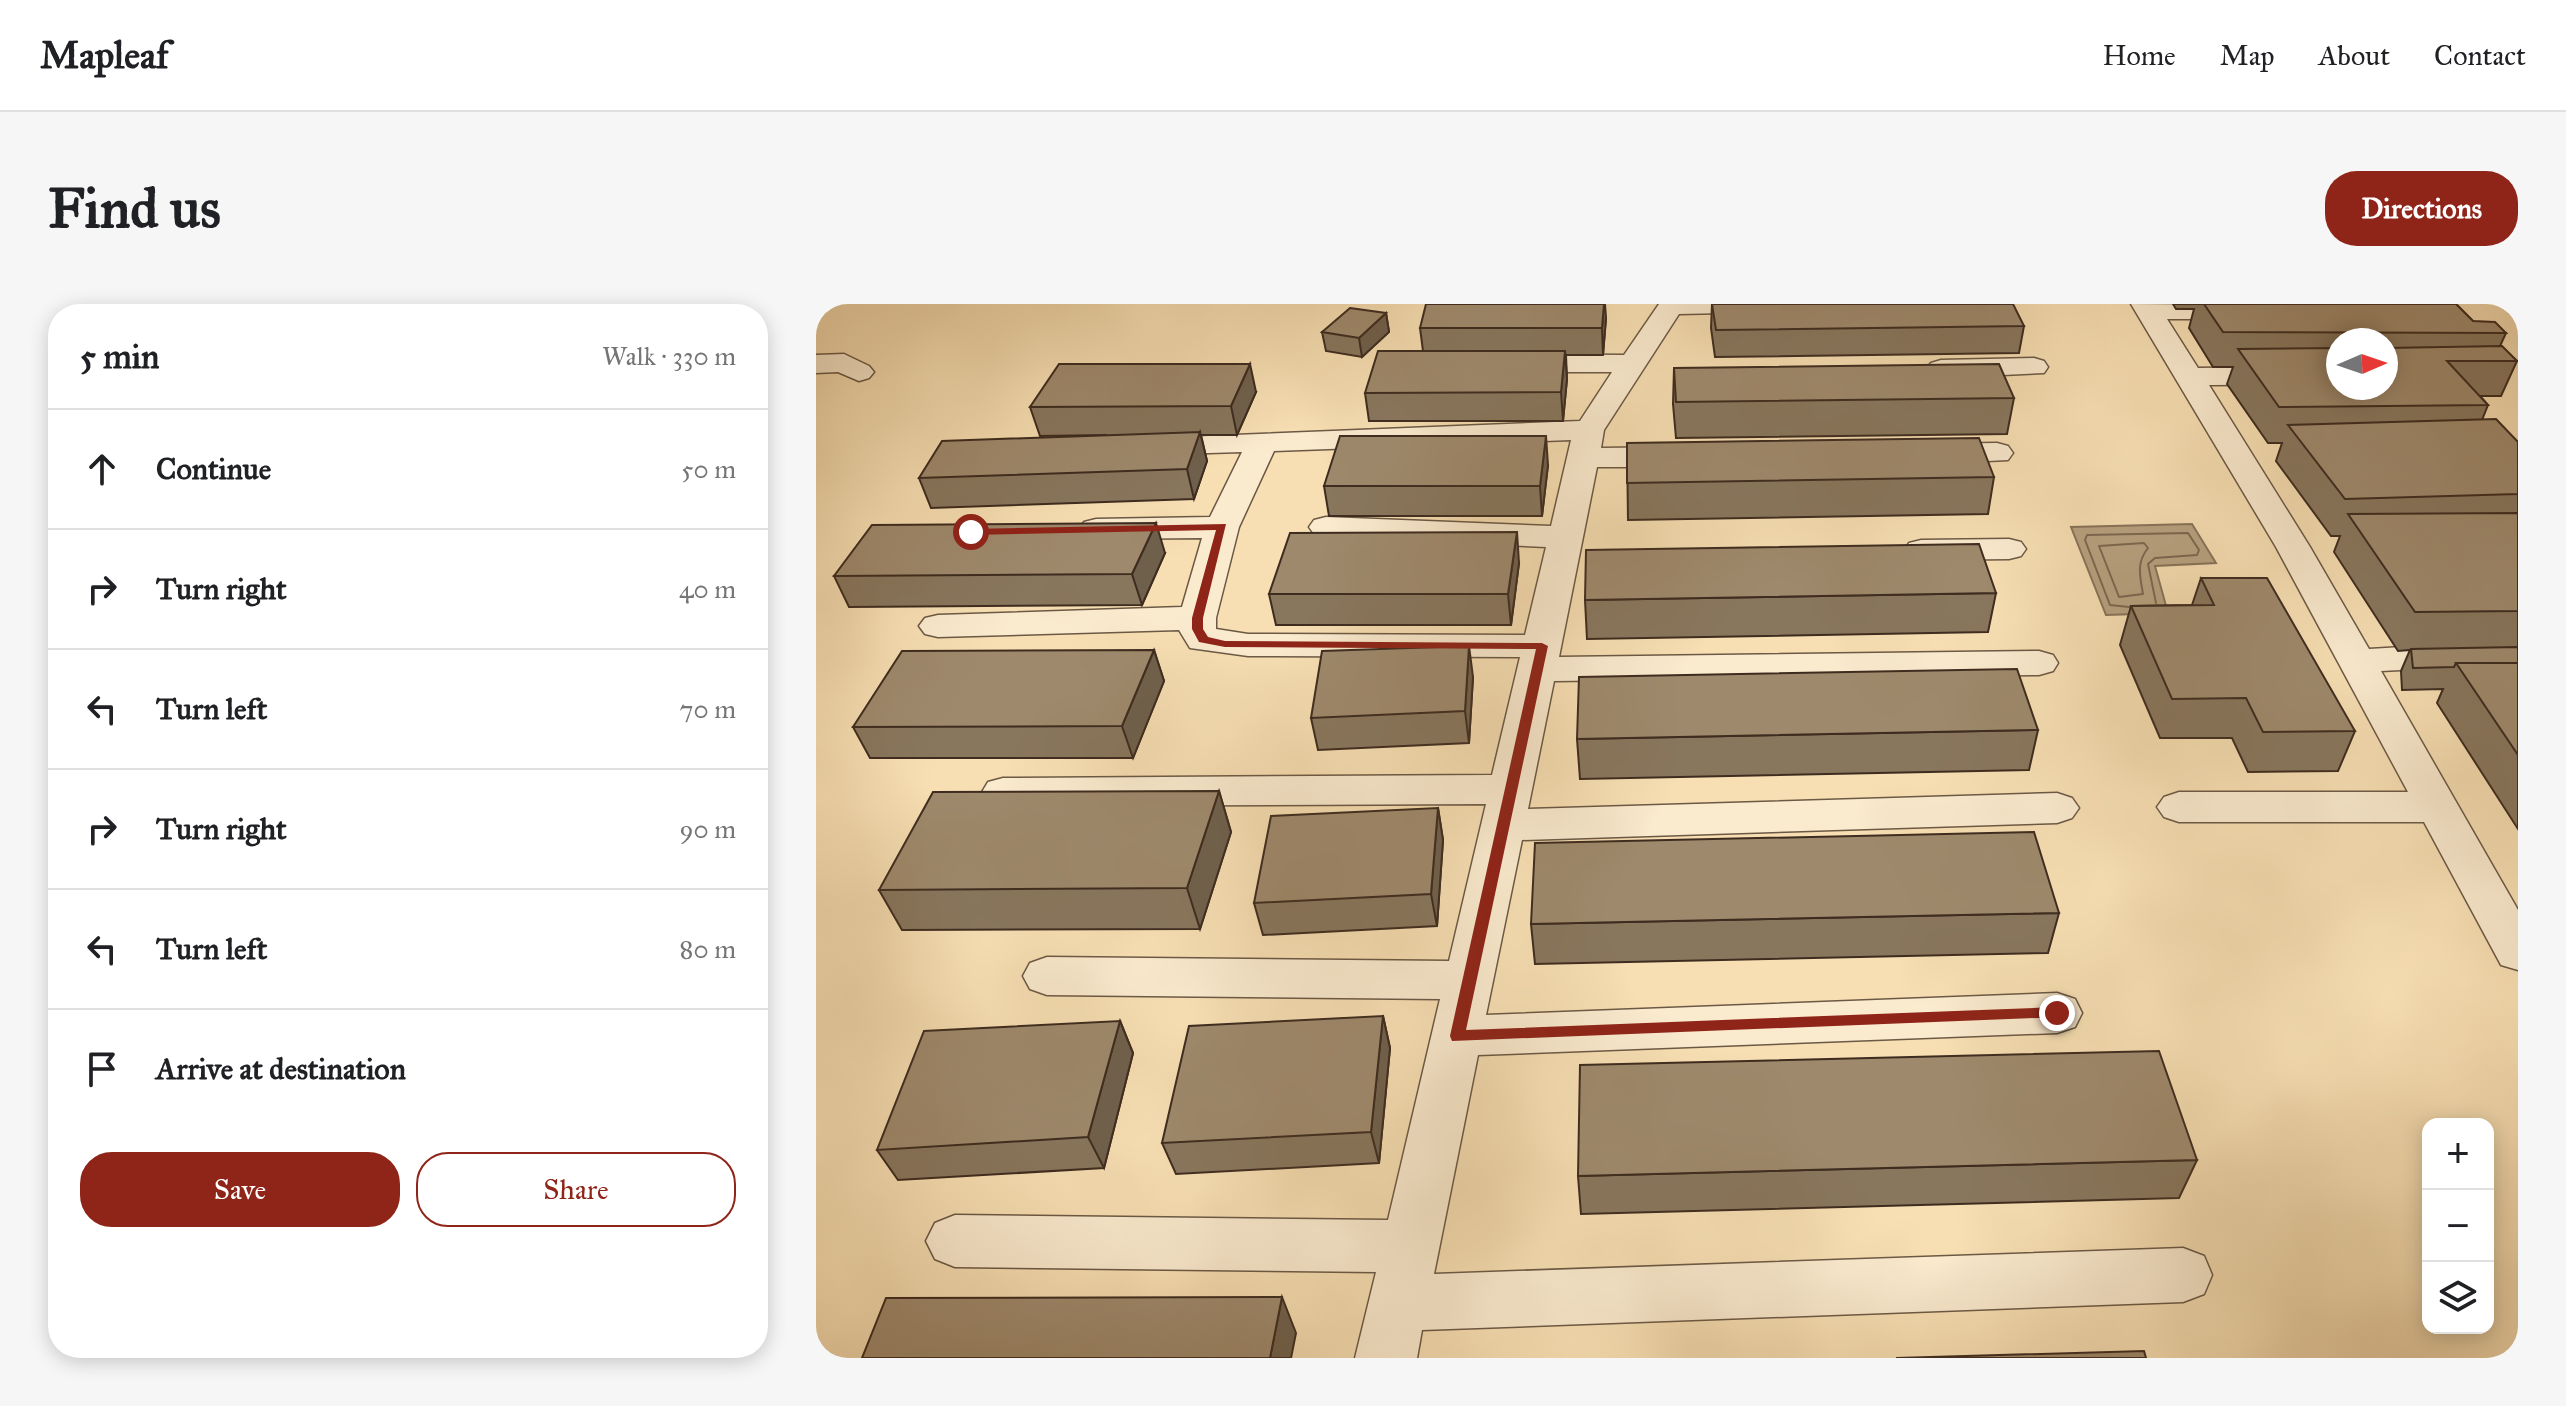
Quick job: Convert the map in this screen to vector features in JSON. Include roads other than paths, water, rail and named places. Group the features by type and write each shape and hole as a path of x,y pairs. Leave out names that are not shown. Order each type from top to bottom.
{"street":[{"path":"1386,1358 1540,658 1574,548 1586,444 1639,371 1672,305 1772,304"},
{"path":"2146,307 2274,311"},
{"path":"2146,307 2188,377 2249,451 2308,546 2354,661 2518,952"},
{"path":"816,364 844,363 859,372"},
{"path":"1484,363 1639,371"},
{"path":"1908,369 2034,367"},
{"path":"2188,377 2326,375"},
{"path":"1262,443 1222,527 1197,618 1197,629 1203,640 1225,644 1540,658 2039,663"},
{"path":"1119,446 1586,444 1718,456"},
{"path":"1903,454 1997,453"},
{"path":"1065,530 1222,527"},
{"path":"1326,527 1574,548"},
{"path":"1881,550 2009,549"},
{"path":"938,626 1197,618"},
{"path":"2354,661 2518,652"},
{"path":"1003,792 1507,807 2057,808"},
{"path":"2179,807 2437,807"},
{"path":"1047,976 1469,980"},
{"path":"1457,1036 2057,1013"},
{"path":"955,1241 1411,1246"},
{"path":"1398,1303 2183,1275"}],"water":[{"path":"2192,524 2216,563 2155,566 2168,613 2106,615 2071,527"}]}
